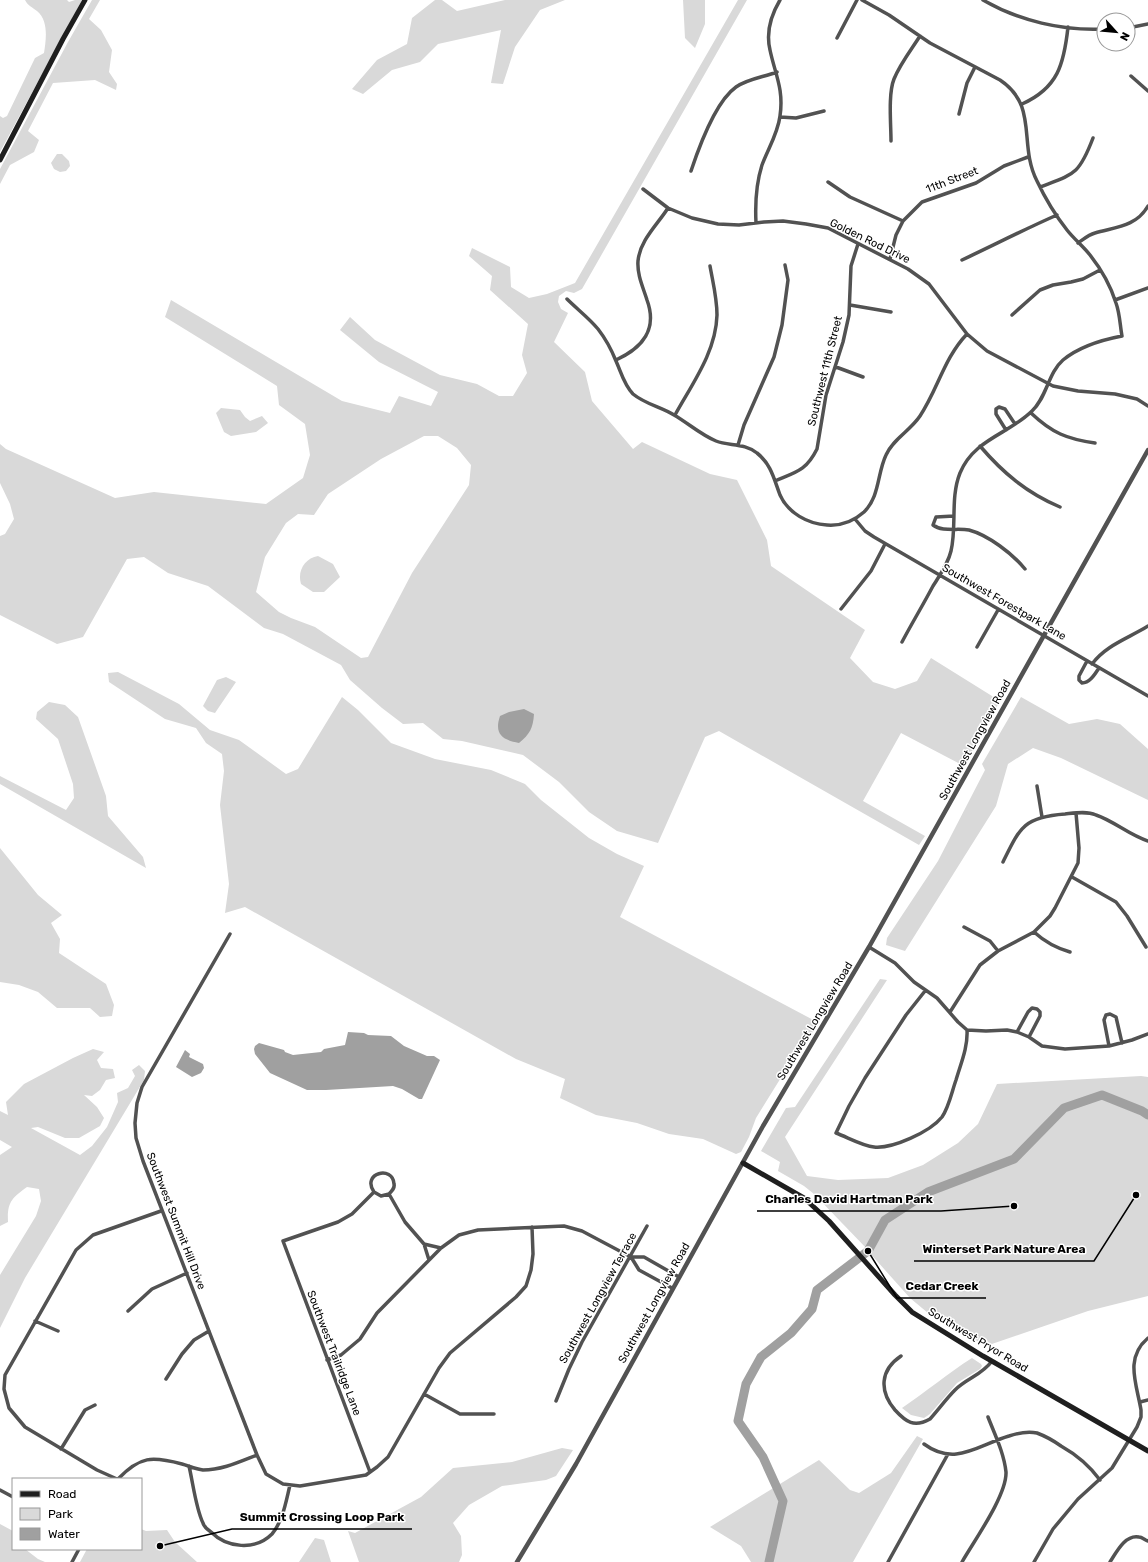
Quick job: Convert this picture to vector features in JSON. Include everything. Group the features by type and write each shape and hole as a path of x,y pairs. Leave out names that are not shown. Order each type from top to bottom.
{"main road":[{"path":"0,160 85,0"},
{"name":"Southwest Pryor Road","path":"743,1163 804,1198 829,1221 912,1312 983,1356 1148,1451"}],"street":[{"path":"756,223 758,183 762,166 773,140 780,116 780,88 768,39 773,15 780,0"},
{"path":"837,38 858,0"},
{"path":"862,0 890,15 920,36 1008,86 1016,93 1022,104 1024,113 1028,157 1040,186 1068,231 1090,256 1107,282 1115,300 1122,336 1105,339 1090,344 1062,360 1040,402 1031,412 980,446 970,456 960,473 956,493 954,529 950,554 940,576 902,642"},
{"path":"983,0 1035,22 1068,27 1096,29"},
{"path":"1136,26 1148,24"},
{"path":"1022,104 1044,91 1057,76 1063,62 1068,27"},
{"path":"891,141 892,94 894,80 920,36"},
{"path":"959,114 967,83 975,67"},
{"path":"691,171 708,129 727,96 735,87 777,72"},
{"path":"1131,76 1148,91"},
{"path":"780,116 796,118 824,111"},
{"path":"1040,186 1066,177 1076,171 1083,163 1093,138"},
{"name":"11th Street","path":"890,259 896,236 903,221 922,202 976,183 1004,166 1028,157"},
{"path":"828,182 850,197 903,221"},
{"name":"Golden Rod Drive","path":"644,189 668,208 692,218 718,224 739,225 783,221 828,228 908,269 928,284 967,334 988,351 1049,384 1078,391 1115,394 1137,400 1148,406"},
{"path":"1078,243 1095,233 1111,230 1133,222 1141,216 1148,206"},
{"path":"616,360 627,355 639,346 647,334 651,323 651,311 642,288 638,260 643,245 668,208"},
{"path":"962,260 1017,232 1057,215"},
{"name":"Southwest 11th Street","path":"775,481 802,469 817,449 826,395 836,368 843,342 850,306 851,266 858,244"},
{"path":"738,445 744,425 774,357 782,325 788,280 784,265"},
{"path":"675,415 707,358 713,338 717,316 716,292 710,266"},
{"path":"1012,315 1040,290 1053,285 1077,280 1100,270"},
{"path":"1115,300 1148,288"},
{"path":"567,299 598,329 616,360 623,379 633,393 648,403 675,415 698,432 717,442 748,447 758,453 772,471 781,497 788,506 797,515 809,522 820,525 845,523 855,519 864,511 874,497 886,455 895,442 920,417 952,353 967,334"},
{"path":"850,306 891,312"},
{"path":"836,368 863,377"},
{"path":"1006,430 996,414 996,409 998,407 1004,409 1015,424"},
{"path":"1031,412 1041,422 1058,434 1075,440 1095,443"},
{"path":"980,446 997,466 1012,480 1036,496 1060,507"},
{"name":"Southwest Longview Road","path":"517,1562 576,1464 672,1288 679,1278 763,1126 869,947 1148,450"},
{"path":"954,516 936,517 933,524 939,528 964,529 978,533 1009,553 1025,569"},
{"name":"Southwest Forestpark Lane","path":"855,519 865,531 885,544 1148,696"},
{"path":"841,608 871,571 885,544"},
{"path":"977,647 998,610"},
{"path":"1092,664 1099,655 1109,647 1148,626"},
{"path":"1087,661 1079,676 1079,680 1082,683 1086,683 1090,680 1100,668"},
{"path":"1037,786 1042,817"},
{"path":"950,1012 980,965 998,951 1034,932 1052,912 1072,877 1078,863 1079,848 1076,813"},
{"path":"1003,862 1019,832 1031,821 1042,817 1076,813 1095,814 1148,841"},
{"path":"1072,877 1116,902 1127,916 1146,947"},
{"path":"964,927 990,941 998,951"},
{"path":"1034,932 1043,940 1070,952"},
{"name":"Southwest Summit Hill Drive","path":"230,934 142,1088 135,1123 136,1138 161,1211 187,1272 257,1455 266,1474 283,1484 290,1485"},
{"path":"869,947 895,963 914,982 937,998 967,1030 1007,1030 1029,1037 1042,1046 1065,1049 1109,1046 1148,1034"},
{"path":"925,991 906,1015 865,1078 836,1133 872,1147 886,1147 900,1143 933,1125 942,1116 949,1102 968,1043 967,1030"},
{"path":"1017,1032 1028,1012 1032,1008 1037,1009 1040,1012 1040,1016 1029,1037"},
{"path":"1109,1046 1104,1020 1106,1016 1110,1014 1114,1014 1116,1017 1122,1043"},
{"path":"379,1173 386,1173 390,1175 394,1181 394,1189 389,1194 381,1196 374,1192 371,1182 375,1175 379,1173"},
{"name":"Southwest Trailridge Lane","path":"370,1472 282,1241 338,1222 352,1214 374,1192"},
{"path":"389,1194 405,1222 424,1244 429,1260"},
{"path":"115,1478 97,1470 25,1427 9,1408 4,1390 5,1375 76,1250 93,1235 161,1211"},
{"path":"327,1360 341,1354 360,1339 377,1313 440,1248 459,1235 478,1230 564,1226 582,1231 631,1257 644,1257 679,1278"},
{"name":"Southwest Longview Terrace","path":"556,1401 582,1342 647,1226"},
{"path":"189,1466 203,1524 216,1537 231,1544 248,1546 272,1534 280,1520 290,1485 300,1486 366,1475 388,1456 439,1368 450,1353 516,1297 526,1286 531,1270 533,1254 532,1227"},
{"path":"424,1244 440,1248"},
{"path":"631,1257 639,1270 672,1288"},
{"path":"128,1311 152,1288 187,1272"},
{"path":"35,1321 58,1331"},
{"path":"166,1379 182,1354 194,1340 209,1331"},
{"path":"1034,1562 1053,1529 1078,1499 1112,1468 1140,1421 1140,1402 1133,1367 1138,1352 1148,1338"},
{"path":"901,1356 892,1364 886,1373 884,1382 885,1394 889,1403 903,1418 916,1423 925,1422 930,1419 955,1390 963,1383 986,1370 992,1361"},
{"path":"424,1394 460,1414 494,1414"},
{"path":"1140,1402 1148,1400"},
{"path":"61,1448 85,1410 95,1405"},
{"path":"962,1562 1003,1490 1006,1474 1003,1456 988,1417"},
{"path":"924,1444 935,1451 948,1454 960,1454 997,1439 1019,1433 1036,1433 1052,1440 1082,1459 1100,1480"},
{"path":"888,1562 948,1454"},
{"path":"118,1478 135,1463 151,1459 167,1460 201,1470 216,1469 257,1455"},
{"path":"0,1490 12,1496"},
{"path":"1110,1562 1121,1545 1132,1538 1139,1537 1148,1542"},
{"path":"72,1562 78,1550"}],"green space":[{"path":"25,0 67,0 69,2 82,0 0,152 0,116 3,118 7,116 35,58 44,53 46,31 45,25 41,15"},
{"path":"92,0 100,0 89,19 101,30 112,50 109,72 117,84 116,90 95,80 53,83 28,131 39,140 34,152 10,165 0,184 0,169"},
{"path":"435,0 442,0 457,11 505,0 565,0 540,10 515,47 503,84 491,83 501,30 438,44 420,62 392,70 363,94 352,89 377,60 407,44 412,18"},
{"path":"683,0 705,0 705,24 695,48 685,38"},
{"path":"738,0 747,0 582,289 574,293 566,291 559,296 558,302 561,309 568,313 554,342 585,372 592,401 633,449 642,442 710,474 737,480 767,540 771,566 865,630 850,658 873,682 895,689 917,681 931,658 1000,701 964,766 901,733 863,801 925,836 919,845 719,731 705,737 658,843 617,831 589,812 559,782 523,755 462,741 443,739 423,723 403,724 350,680 341,665 283,634 264,628 208,586 168,573 144,557 127,559 83,637 57,644 0,615 0,536 5,534 14,519 10,504 0,483 0,444 6,449 115,498 154,492 266,504 303,478 310,455 305,424 279,405 277,386 165,317 171,300 342,401 390,413 399,396 431,406 438,392 379,362 340,330 350,317 375,340 440,375 477,384 499,396 513,396 527,373 522,355 528,324 490,290 492,276 469,256 472,248 510,267 511,287 529,298 547,294 575,283","holes":["424,436 438,436 457,448 471,465 469,485 412,573 368,657 361,658 315,627 279,612 256,592 265,557 286,523 298,514 314,515 328,494 381,459"]},
{"path":"57,154 62,154 69,161 70,166 66,171 60,172 54,169 51,163"},
{"path":"221,408 240,410 250,421 262,416 268,423 256,432 231,436 224,432 216,413"},
{"path":"318,556 333,564 340,577 324,592 313,592 301,584 300,579 301,570 306,562 313,557"},
{"path":"118,672 179,704 210,730 239,740 286,774 298,769 342,697 358,710 391,743 435,759 491,770 525,784 541,800 589,838 617,854 644,866 620,917 819,1023 782,1076 756,1118 749,1137 741,1152 736,1154 703,1139 669,1134 637,1123 596,1115 560,1098 565,1079 516,1059 245,907 225,913 229,884 220,805 224,771 222,754 206,743 196,728 165,719 109,682 108,673"},
{"path":"226,677 236,682 215,713 208,711 203,706 217,680"},
{"path":"1021,697 1069,724 1097,719 1120,724 1148,749 1148,800 1061,758 1033,748 1008,764 996,806 905,951 886,945 887,938 938,861 985,770 982,764"},
{"path":"49,702 65,705 78,717 106,796 108,816 143,857 146,868 0,784 0,776 66,810 74,798 73,784 58,739 36,719 37,712"},
{"path":"0,848 38,895 62,915 51,923 60,939 59,953 106,984 114,1005 112,1016 100,1017 90,1008 57,1008 38,992 19,985 0,982"},
{"path":"880,979 887,980 785,1137 807,1176 838,1180 888,1178 923,1165 958,1143 978,1124 997,1084 1141,1076 1148,1077 1148,1113 1143,1109 1105,1094 1100,1094 1064,1106 1059,1108 1014,1155 966,1176 983,1173 1014,1159 1064,1108 1102,1095 1142,1111 1148,1115 1148,1296 1088,1311 986,1346 928,1313 910,1298 868,1250 814,1194 804,1186 778,1171 780,1162 761,1151 786,1108 795,1107"},
{"path":"93,1049 104,1052 97,1060 101,1068 113,1069 115,1078 106,1080 100,1090 92,1096 84,1095 97,1107 104,1118 100,1126 79,1138 65,1138 38,1127 31,1128 80,1155 92,1146 107,1127 118,1102 117,1093 128,1088 135,1076 132,1070 139,1065 145,1071 144,1080 25,1278 0,1328 0,1275 36,1216 41,1201 39,1189 27,1187 14,1198 8,1210 8,1222 0,1226 0,1155 12,1147 0,1140 0,1111 8,1115 6,1102 24,1084"},
{"path":"972,1358 981,1364 982,1366 980,1369 957,1383 930,1414 924,1418 911,1415 902,1408 954,1370"},
{"path":"917,1436 923,1439 853,1562 751,1562 741,1546 710,1527 819,1460 850,1490 859,1493 891,1473"},
{"path":"562,1448 573,1450 556,1476 546,1480 502,1486 469,1505 453,1523 461,1536 462,1555 459,1562 359,1562 348,1531 355,1533 421,1497 453,1468 512,1462"},
{"path":"0,1524 12,1530 12,1550 26,1550 38,1559 45,1562 0,1562"},
{"path":"142,1529 146,1531 167,1530 175,1542 197,1562 80,1562 86,1550 142,1550"},
{"path":"315,1538 324,1540 331,1562 299,1562"}],"water":[{"path":"524,709 534,714 532,727 526,737 519,743 504,738 499,732 498,727 500,716 509,712"},
{"path":"348,1032 391,1036 404,1046 427,1056 434,1056 440,1060 422,1099 419,1099 402,1089 393,1086 307,1090 270,1073 255,1054 255,1046 259,1043 284,1050 285,1052 293,1055 321,1052 324,1049 345,1045"},
{"path":"185,1050 190,1054 189,1057 203,1064 204,1068 201,1073 192,1077 176,1067"}],"waterway":[{"path":"769,1562 783,1501 763,1457 738,1421 746,1384 761,1357 791,1333 812,1309 817,1290 868,1251 885,1220 928,1192 1014,1159 1064,1108 1102,1095 1142,1111 1148,1115"}],"place":[{"name":"Winterset Park Nature Area","path":"1136,1195"},
{"name":"Charles David Hartman Park","path":"1014,1206"},
{"name":"Cedar Creek","path":"868,1251"},
{"name":"Summit Crossing Loop Park","path":"160,1546"}]}
